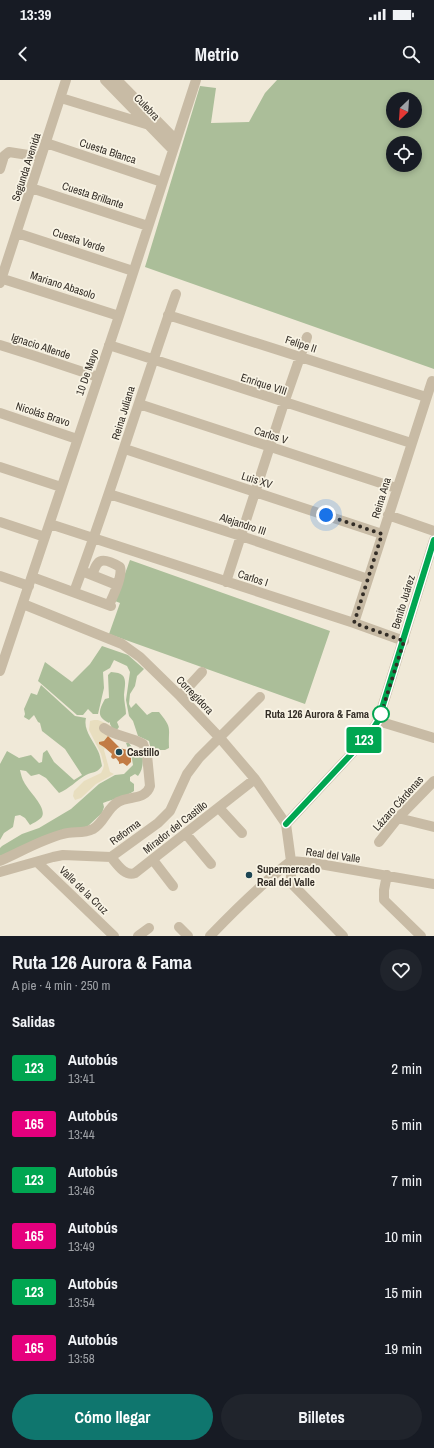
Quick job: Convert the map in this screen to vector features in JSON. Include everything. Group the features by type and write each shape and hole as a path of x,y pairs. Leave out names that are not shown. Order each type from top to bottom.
{"street":[{"name":"Segunda Avenida","path":"1,280 66,80"},
{"name":"Culebra","path":"104,80 173,150"},
{"name":"Culebra","path":"117,80 176,140"},
{"name":"10 De Mayo","path":"0,671 3,653 31,581 196,80"},
{"path":"61,98 148,125"},
{"name":"Cuesta Blanca","path":"46,143 162,182"},
{"path":"0,169 4,156 9,152 41,157"},
{"name":"Cuesta Brillante","path":"31,188 148,226"},
{"name":"Cuesta Verde","path":"17,233 133,271"},
{"name":"Mariano Abasolo","path":"1,280 119,316"},
{"name":"Reina Juliana","path":"74,592 110,494 153,359 176,294"},
{"name":"Felipe II","path":"168,315 426,397"},
{"path":"226,582 307,337"},
{"name":"Ignacio Allende","path":"0,345 98,377"},
{"name":"Enrique VIII","path":"109,346 411,443"},
{"name":"Reina Ana","path":"354,623 396,488 432,381"},
{"name":"Carlos V","path":"139,404 396,488"},
{"name":"Nicolás Bravo","path":"0,413 77,438"},
{"name":"Luis XV","path":"124,449 382,534"},
{"path":"0,467 61,487"},
{"name":"Alejandro III","path":"110,494 368,579"},
{"path":"388,515 434,530"},
{"path":"0,522 45,537"},
{"name":"Carlos I","path":"50,524 354,623 404,641"},
{"name":"Benito Juárez","path":"286,824 369,735 378,721 434,540"},
{"path":"0,576 31,581 74,592 110,606 121,570 117,565 106,561 99,561 92,575"},
{"path":"82,571 117,585"},
{"name":"Corregidora","path":"23,604 122,644 140,657 180,696 220,738 255,779 286,824 291,861 291,878 294,886 343,936"},
{"path":"180,696 202,672"},
{"name":"Reforma","path":"0,872 63,855 111,857 165,818 174,805 187,774 192,767 260,697"},
{"path":"378,721 434,738"},
{"path":"0,861 50,838 64,834 82,832 94,828 119,801 145,794 148,791 150,786 147,755 143,744 112,733 104,728"},
{"name":"Mirador del Castillo","path":"111,857 129,874 135,873 255,779"},
{"name":"Lázaro Cárdenas","path":"379,842 398,818 434,781"},
{"path":"219,808 242,834"},
{"path":"398,818 434,827"},
{"path":"186,834 211,864"},
{"path":"153,860 173,886"},
{"name":"Real del Valle","path":"210,936 248,896 291,861 314,863 434,884"},
{"name":"Valle de la Cruz","path":"37,862 114,936"},
{"path":"387,875 384,900 421,936"},
{"path":"179,927 188,936"},
{"path":"138,936 149,928"}],"green space":[{"path":"277,80 434,80 434,369 145,267 200,86 216,88 211,123 249,122 265,93"},
{"path":"130,560 330,631 305,704 109,634 120,603 115,601"},
{"path":"102,646 128,655 144,669 137,676 135,686 130,694 129,704 131,708 136,703 147,715 152,712 159,712 169,728 169,748 165,750 151,750 149,741 138,736 133,721 129,716 126,700 130,672 127,666 114,660 110,668 103,672 104,688 98,714 93,714 88,709 83,715 77,715 38,681 45,662 72,682 90,664"},
{"path":"111,672 121,674 125,679 124,695 126,714 117,722 119,727 116,731 113,730 110,722 105,721 100,716 100,710 105,699 109,698 108,675"},
{"path":"41,685 75,716 86,718 85,722 87,731 99,753 102,766 100,769 79,779 59,793 46,778 39,774 31,776 26,771 20,770 23,781 37,800 43,814 40,819 30,825 25,818 20,815 15,816 13,827 4,833 0,840 0,764 7,751 19,758 31,755 39,763 42,762 43,753 47,750 54,762 74,780 82,775 65,749 42,731 40,723 34,715 29,720 24,717 24,709 31,693 37,695"},
{"path":"126,743 129,743 136,753 143,754 140,774 138,776 135,774 130,777 130,781 134,784 134,791 103,803 104,807 102,813 88,826 0,856 0,848 2,846 22,834 39,828 71,809 99,784 115,775 124,774 133,765"}],"shaded area":[{"path":"94,720 110,725 112,731 104,750 110,772 114,774 96,784 81,798 75,800 73,796 74,791 84,781 101,773 104,765 101,754 89,730 90,721"}],"building":[{"name":"Castillo","path":"108,736 120,748 127,750 131,757 131,762 127,766 123,763 119,764 116,758 113,759 111,757 112,754 99,744 99,742 104,741"}],"bus line":[{"name":"123","path":"286,824 369,735 378,721 434,540"}],"place":[{"name":"Ruta 126 Aurora & Fama","path":"381,714"},
{"name":"Castillo","path":"119,752"},
{"name":"Supermercado Real del Valle","path":"249,875"}],"route":[{"path":"326,515 382,534 354,623 404,641 381,714"}]}
